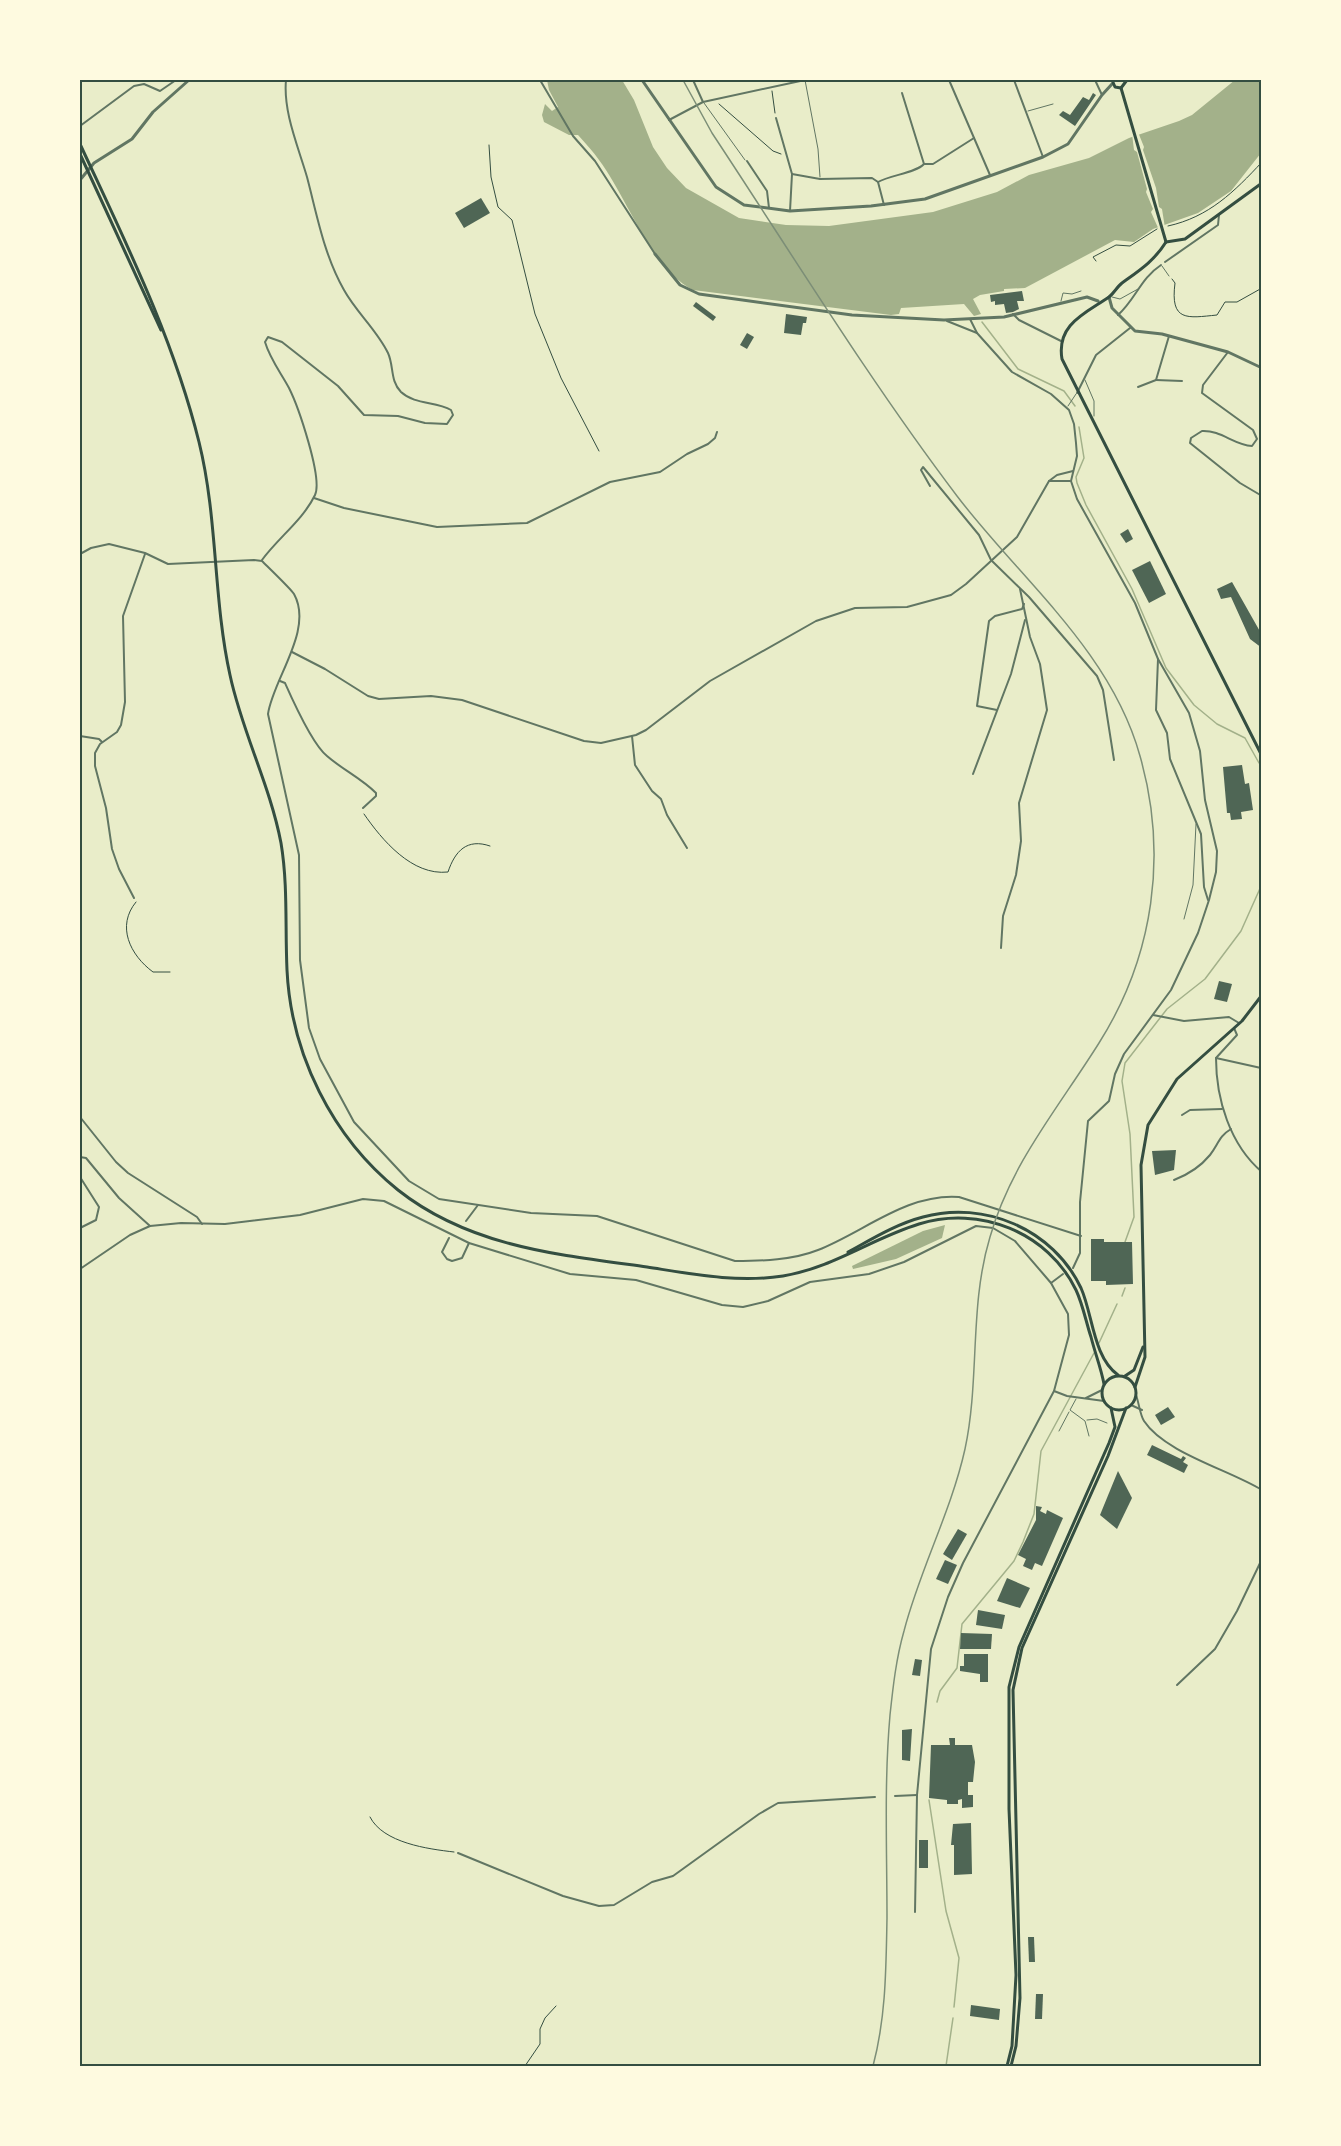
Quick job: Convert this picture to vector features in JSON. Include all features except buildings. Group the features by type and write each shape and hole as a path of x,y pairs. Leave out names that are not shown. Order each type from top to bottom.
{"main road":[{"path":"1121,88 1127,80"},
{"path":"1158,80 1200,80"},
{"path":"1112,82 1121,88 1166,242 1156,258 1121,284 1109,297 1098,301 1068,328 1061,341 1065,369 1262,756"},
{"path":"80,144 168,345 190,409 207,480 230,676 272,808 281,844 286,901 287,976 291,1009 310,1072 339,1126 358,1151 398,1190 446,1220 496,1241 563,1255 730,1278 761,1278 789,1275 836,1259 924,1222 959,1217 996,1223 1025,1235 1057,1262 1076,1291 1098,1360 1104,1384 1102,1390 1104,1401 1111,1408 1115,1427 1018,1647 1011,1675 1009,1809 1016,1975 1009,2067"},
{"path":"80,154 137,274"},
{"path":"1166,242 1185,239 1262,183"},
{"path":"1111,1408 1126,1408 1131,1405 1136,1395 1135,1387 1145,1357 1141,1165 1148,1125 1177,1080 1239,1023 1262,995"},
{"path":"836,1259 893,1228 922,1217 959,1211 997,1216 1029,1231 1061,1258 1081,1287 1104,1358 1111,1370 1118,1376"},
{"path":"1104,1384 1134,1370 1144,1343"},
{"path":"1124,1376 1135,1387"},
{"path":"1009,2067 1020,1998 1013,1791 1014,1677 1022,1648 1108,1456 1126,1408"}],"street":[{"path":"80,126 134,86 144,84 160,91 176,80"},
{"path":"80,180 94,163 132,139 153,112 189,80"},
{"path":"80,554 91,548 109,544 145,553 168,564 262,561 314,498 317,481 302,419 289,388 267,350 265,342 268,337 282,342 338,386 364,415 398,416 438,425 447,424 453,415 452,410 445,406 418,401 401,391 393,377 388,354 340,282 325,244 296,142 286,96 286,80"},
{"path":"540,80 573,136 595,161 655,255 680,285 699,294 852,315 944,320 983,319 1087,297 1098,301"},
{"path":"642,80 716,188 744,205 790,211 884,205 925,199 1043,157 1068,144 1112,82"},
{"path":"693,80 703,102"},
{"path":"669,120 703,102 805,80"},
{"path":"949,80 990,175"},
{"path":"1014,80 1043,157"},
{"path":"1095,80 1102,95"},
{"path":"902,93 924,164"},
{"path":"776,118 792,174 790,211"},
{"path":"792,174 820,179 862,178 878,182 891,175 919,169 924,164 933,164 974,138"},
{"path":"747,161 767,192 768,208"},
{"path":"878,182 884,205"},
{"path":"1165,262 1218,225 1219,215"},
{"path":"1118,315 1131,303 1146,277 1161,265"},
{"path":"1109,297 1112,308 1130,328 1228,352 1262,368"},
{"path":"1013,314 1018,320 1061,341"},
{"path":"967,328 972,319"},
{"path":"972,319 977,333"},
{"path":"944,320 977,333 1012,372 1051,394 1067,407 1075,434 1077,456 1071,481 1086,516 1135,603 1158,659 1189,713 1198,741 1205,800 1217,851 1216,872 1209,900 1179,974 1155,1016 1117,1066 1109,1101 1088,1120 1080,1202 1080,1253 1072,1268"},
{"path":"1077,393 1096,355 1130,328"},
{"path":"1156,380 1169,336"},
{"path":"1228,352 1203,385 1202,393 1253,430 1257,439 1252,446 1243,445 1219,432 1202,430 1191,438 1190,443 1240,483 1262,496"},
{"path":"1138,387 1156,380 1182,381"},
{"path":"314,498 344,508 437,527 527,523 610,482 660,472 687,454 708,444 715,438 717,432"},
{"path":"930,486 921,470 923,467 979,535 991,560 1020,589 1100,681 1114,760"},
{"path":"292,652 325,669 368,696 380,699 431,696 462,700 584,741 602,743 646,730 710,681 800,628 846,610 903,608 939,600 961,588 1022,529 1049,481 1057,475 1073,471"},
{"path":"1049,481 1071,481"},
{"path":"134,898 119,869 112,849 95,766 95,753 102,742 117,732 121,725 125,702 123,616 145,553"},
{"path":"262,561 275,577 292,591 298,602 298,622 292,652 270,700 268,714 296,834 301,886 300,960 309,1028 320,1059 354,1122 409,1181 438,1199 531,1213 597,1216 735,1261 758,1261 815,1251 909,1206 944,1196 959,1197 1081,1236"},
{"path":"1001,948 1003,916 1016,875 1021,841 1019,803 1047,710 1040,664 1025,617 1020,589"},
{"path":"997,711 977,706 989,621 995,616 1022,609 1024,604"},
{"path":"974,774 1018,653 1025,617"},
{"path":"1158,659 1156,710 1167,733 1170,759 1202,837 1204,887 1209,900"},
{"path":"280,681 285,683 296,707 325,755 362,779 376,793 376,796 363,808"},
{"path":"80,736 99,739 102,742"},
{"path":"632,736 635,765 652,791 661,799 667,815 687,848"},
{"path":"1155,1016 1206,1020 1229,1017 1239,1023"},
{"path":"1215,1058 1237,1035 1234,1028"},
{"path":"1215,1058 1261,1068"},
{"path":"1215,1058 1224,1108 1236,1144 1262,1172"},
{"path":"1182,1115 1190,1110 1224,1108"},
{"path":"80,1117 116,1162 128,1173 197,1217 202,1224"},
{"path":"1174,1180 1186,1175 1210,1155 1218,1140 1231,1129"},
{"path":"80,1157 86,1158 111,1190 150,1226"},
{"path":"80,1177 99,1207 96,1220 80,1228"},
{"path":"80,1269 130,1235 150,1226 225,1224 300,1215 346,1202 376,1199 469,1243 570,1274 636,1280 722,1305 743,1307 768,1301 810,1282 868,1275 904,1262 968,1230 983,1226 993,1228 1015,1241 1051,1283 1068,1314 1070,1326 1054,1391 969,1552 940,1619 928,1671 917,1795 915,1912"},
{"path":"466,1221 478,1205"},
{"path":"449,1238 442,1252 447,1259 452,1261 462,1258 469,1243"},
{"path":"1051,1283 1063,1274"},
{"path":"1086,1398 1102,1390"},
{"path":"1054,1391 1076,1398 1104,1401"},
{"path":"1136,1395 1147,1424 1179,1448 1262,1490"},
{"path":"1131,1405 1142,1410"},
{"path":"1177,1685 1215,1649 1237,1611 1262,1559"},
{"path":"895,1796 917,1795"},
{"path":"458,1853 563,1896 599,1906 614,1905 652,1882 673,1876 759,1814 778,1803 875,1797"}],"lane":[{"path":"805,80 818,149 820,179"},
{"path":"703,102 704,107 747,161"},
{"path":"1026,112 1053,104"},
{"path":"1165,262 1161,265 1169,276"},
{"path":"1109,297 1120,299 1139,288"},
{"path":"1061,302 1063,293 1081,291"},
{"path":"1085,379 1094,401 1094,416 1091,420"},
{"path":"1067,407 1077,393"},
{"path":"1184,919 1193,885 1196,821"},
{"path":"1059,1431 1076,1398"},
{"path":"1070,1410 1085,1420 1093,1419 1107,1423"},
{"path":"1085,1420 1089,1436"}],"path":[{"path":"771,88 776,118"},
{"path":"717,99 773,151 785,155"},
{"path":"489,145 491,177 498,207 512,220 535,314 561,378 599,451"},
{"path":"1096,261 1093,256 1116,245 1130,246 1162,228 1192,219 1221,201 1246,180 1262,162"},
{"path":"1262,271 1262,281"},
{"path":"1169,276 1175,283 1174,302 1184,317 1217,315 1225,302 1236,302 1262,288"},
{"path":"363,808 387,846 418,865 441,873 448,872 459,850 466,845 490,846"},
{"path":"134,898 136,902 128,914 126,925 130,945 135,955 153,972 170,972"},
{"path":"370,1817 382,1831 393,1837 430,1849 458,1853"},
{"path":"525,2067 540,2044 540,2029 545,2018 556,2006"}],"shaded area":[{"path":"547,80 622,80 634,100 653,147 667,168 686,188 739,218 786,225 829,226 933,212 997,192 1029,175 1089,158 1129,138 1192,115 1235,80 1261,80 1261,153 1231,191 1198,213 1153,229 1134,242 1115,240 1025,288 1004,289 1004,291 980,295 973,299 981,314 974,316 964,304 901,308 899,314 891,315 693,290 678,280 652,249 592,150 578,135 569,135 544,122 542,115 545,104 552,111 558,107 549,90"},
{"path":"945,1225 942,1238 896,1259 853,1269 852,1266 923,1231"}],"pier":[{"path":"1138,132 1156,188 1159,207 1162,209 1165,228 1159,230 1151,212 1153,209 1146,192 1137,152 1134,150 1132,134"}],"waterway":[{"path":"982,322 1018,369 1064,391 1075,406"},
{"path":"1079,427 1084,458 1076,477 1077,483 1086,505 1132,589 1166,668 1194,705 1217,724 1245,738 1259,763"},
{"path":"1125,1242 1134,1217 1130,1134 1122,1081 1125,1063 1167,1009 1205,979 1241,931 1262,884"},
{"path":"1122,1296 1125,1288"},
{"path":"1099,1343 1117,1304"},
{"path":"937,1702 940,1691 957,1668 962,1624 1014,1561 1023,1542 1034,1514 1041,1451 1094,1353"},
{"path":"929,1800 946,1911 959,1958 954,2007"},
{"path":"946,2066 953,2018"}],"railway":[{"path":"683,80 712,133 831,316 924,452 982,527 1062,618 1108,683 1126,718 1140,756 1149,793 1153,830 1154,867 1151,904 1144,940 1133,975 1118,1010 1099,1043 1037,1136 1010,1184 990,1237 984,1263 979,1289 970,1423 965,1449 952,1495 918,1585 904,1631 894,1684 887,1766 886,1974 881,2029 873,2066"}]}
